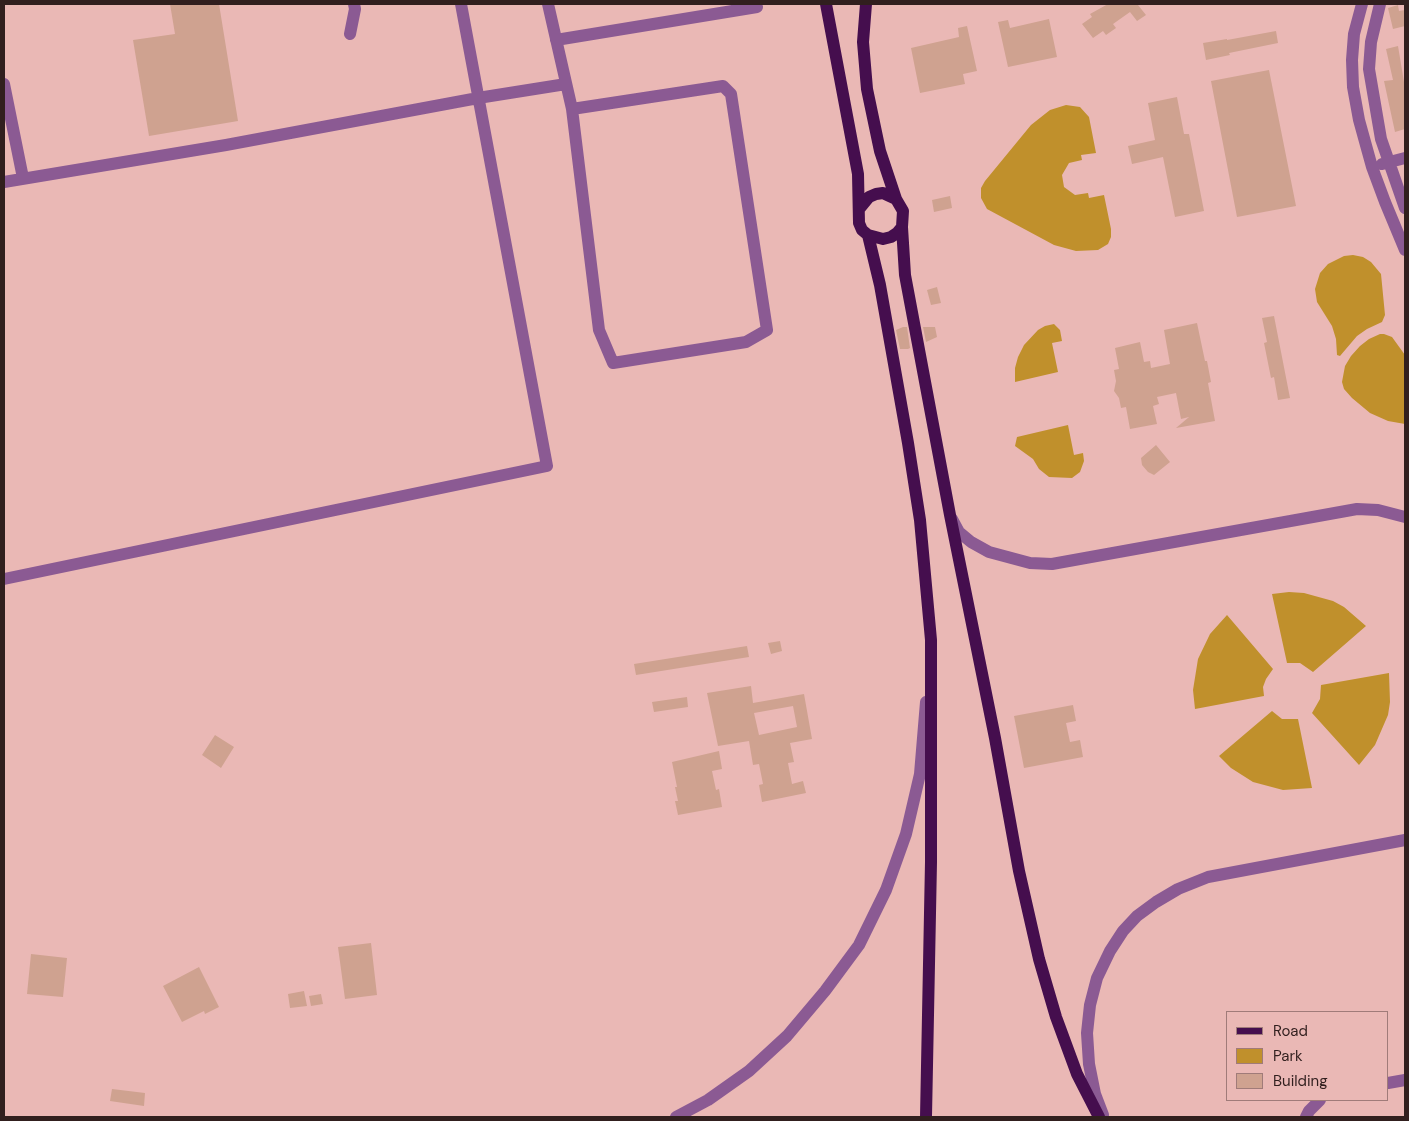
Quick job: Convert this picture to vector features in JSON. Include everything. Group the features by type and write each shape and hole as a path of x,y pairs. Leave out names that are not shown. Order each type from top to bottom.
{"main road":[{"path":"826,4 858,174 859,222 862,230 868,235 883,239 897,233 902,226"},
{"path":"866,4 863,42 867,89 880,151 896,199 903,211 905,275 1019,871 1039,959 1056,1017 1077,1074 1099,1117"},
{"path":"860,208 869,197 876,194 883,193 896,199"},
{"path":"868,235 880,286 908,443 920,520 932,640 931,862 926,1117"}],"street":[{"path":"350,34 355,9 354,4"},
{"path":"4,579 547,466 461,4"},
{"path":"548,4 572,109 599,330 613,363 746,342 767,330 731,94 723,86 572,109"},
{"path":"1362,4 1354,34 1353,86 1359,120 1372,166 1405,250"},
{"path":"1380,4 1371,42 1369,69 1381,139 1405,208"},
{"path":"556,40 757,7"},
{"path":"4,182 226,145 478,98 566,84"},
{"path":"4,89 9,139 23,178"},
{"path":"1372,166 1405,158"},
{"path":"950,515 959,532 971,542 989,552 1030,563 1052,564 1357,508 1378,510 1405,518"},
{"path":"676,1117 708,1100 742,1076 787,1036 826,992 859,945 886,890 906,834 920,774 932,640"},
{"path":"1104,1117 1095,1094 1089,1064 1088,1033 1090,1005 1098,978 1110,951 1123,931 1137,916 1178,889 1208,878 1405,840"},
{"path":"1389,1083 1405,1080"},
{"path":"1306,1117 1319,1101"}],"green space":[{"path":"1066,105 1080,107 1089,117 1096,153 1081,155 1082,160 1069,163 1062,175 1064,187 1075,195 1088,193 1089,198 1104,195 1111,237 1108,244 1098,250 1076,251 1054,245 987,209 981,198 981,188 985,181 1031,125 1050,110"},
{"path":"1344,256 1363,257 1371,262 1381,274 1385,315 1382,322 1357,336 1340,356 1337,355 1336,339 1332,326 1317,302 1315,289 1320,273 1328,264"},
{"path":"1054,324 1060,330 1062,341 1052,343 1058,372 1015,382 1015,368 1024,345 1038,330"},
{"path":"1380,334 1392,337 1405,355 1405,424 1388,421 1370,413 1352,398 1344,389 1342,382 1345,366 1351,356 1369,339"},
{"path":"1068,425 1074,455 1083,453 1084,461 1080,472 1072,478 1049,477 1039,469 1033,459 1015,446 1017,437"},
{"path":"1304,593 1333,601 1344,607 1366,626 1313,672 1300,663 1287,663 1272,594"},
{"path":"1227,615 1273,669 1263,687 1264,696 1195,709 1193,690 1198,659 1210,634"},
{"path":"1389,673 1390,702 1388,715 1375,745 1359,765 1312,713 1320,699 1321,685"},
{"path":"1272,711 1282,719 1298,719 1312,788 1283,790 1253,782 1231,768 1219,756"}],"building":[{"path":"170,4 219,4 238,121 149,136 133,40 175,34"},
{"path":"1108,4 1140,4 1138,5 1146,15 1137,21 1130,12 1113,24 1116,28 1106,35 1103,31 1093,38 1082,24 1092,17 1090,14"},
{"path":"1398,5 1399,11 1405,10 1405,26 1393,29 1388,8"},
{"path":"1049,19 1057,57 1008,67 998,22 1008,20 1010,28"},
{"path":"967,26 977,71 963,74 965,84 920,93 911,48 959,37 958,28"},
{"path":"1276,31 1278,43 1229,53 1230,55 1206,60 1203,43"},
{"path":"1398,46 1405,88 1405,129 1395,132 1384,81 1393,80 1386,49"},
{"path":"1269,70 1296,206 1237,217 1211,81"},
{"path":"1177,97 1184,134 1189,134 1204,211 1175,217 1163,157 1132,164 1128,146 1155,140 1148,103"},
{"path":"950,196 952,208 934,212 932,200"},
{"path":"937,287 941,303 931,305 927,290"},
{"path":"1274,316 1290,398 1278,400 1274,377 1271,378 1264,343 1267,342 1262,318"},
{"path":"1197,323 1211,382 1208,383 1215,421 1176,428 1189,417 1181,419 1176,393 1157,397 1159,404 1153,406 1157,424 1130,429 1126,407 1121,408 1119,398 1114,391 1116,381 1114,370 1119,369 1115,348 1140,342 1144,362 1150,361 1151,368 1170,364 1164,330"},
{"path":"907,327 910,348 908,349 900,349 896,330"},
{"path":"923,327 935,327 937,337 926,342"},
{"path":"1156,445 1170,462 1154,475 1148,472 1142,465 1141,458"},
{"path":"780,641 782,651 771,654 768,643"},
{"path":"747,646 749,657 636,675 634,664"},
{"path":"751,686 753,703 804,694 812,739 790,743 794,762 788,763 792,784 803,781 806,793 762,802 759,785 763,784 759,764 753,765 749,741 718,746 707,693","holes":["793,706 797,727 759,735 754,713"]},
{"path":"687,697 688,707 654,712 652,702"},
{"path":"1073,705 1076,721 1066,723 1070,742 1080,740 1083,757 1024,768 1014,716"},
{"path":"215,735 234,747 221,768 202,755"},
{"path":"719,751 722,769 712,771 716,790 719,789 722,807 678,815 675,801 678,801 675,787 677,787 672,762"},
{"path":"371,943 377,995 345,999 338,947"},
{"path":"31,954 67,958 63,997 27,994"},
{"path":"199,967 219,1007 205,1014 204,1011 182,1022 163,986"},
{"path":"304,991 307,1006 290,1008 288,994"},
{"path":"321,994 323,1004 311,1006 309,996"},
{"path":"112,1089 145,1093 144,1106 110,1101"}]}
